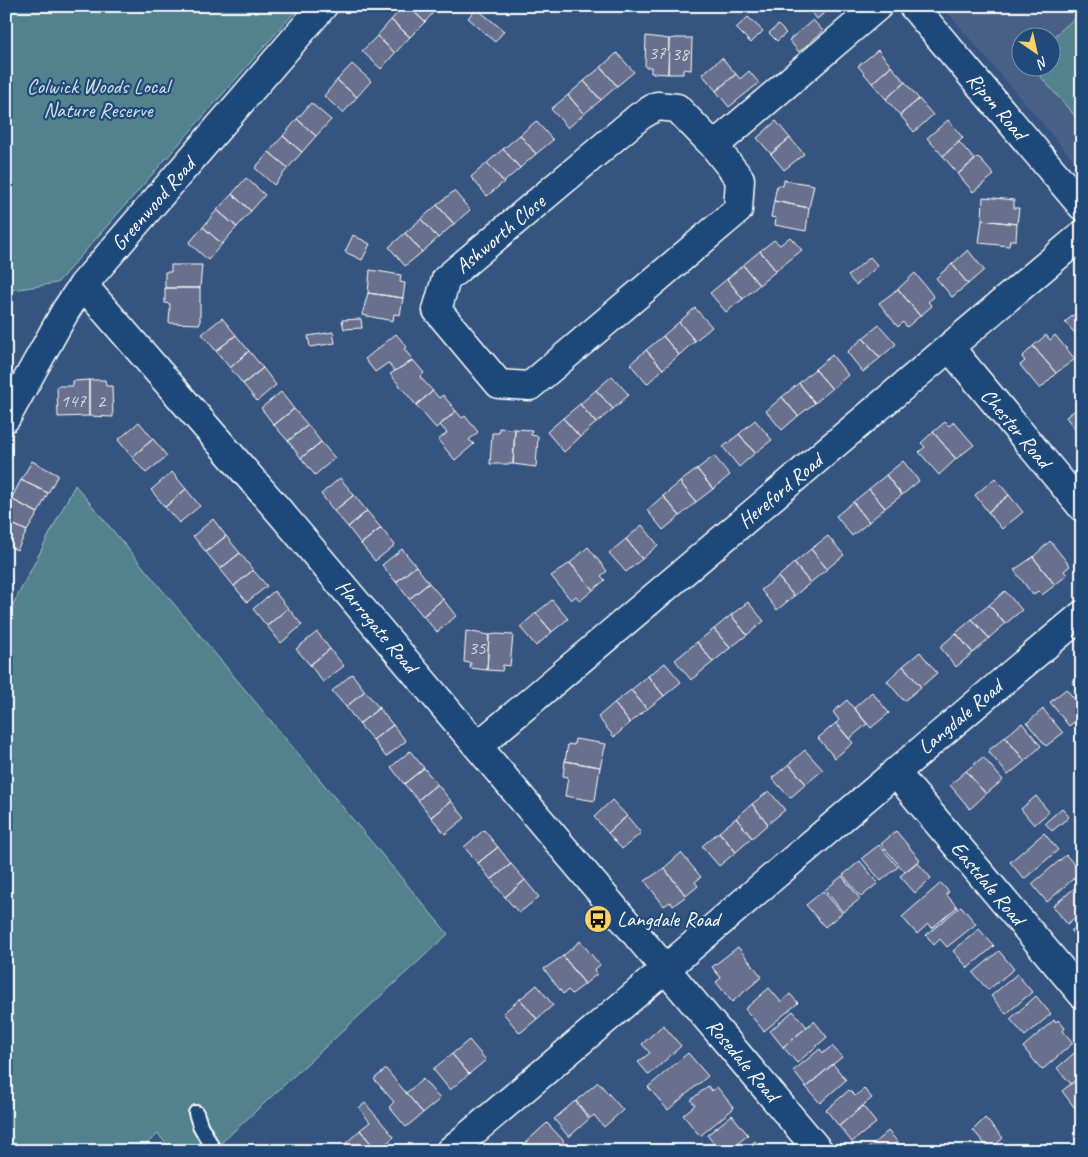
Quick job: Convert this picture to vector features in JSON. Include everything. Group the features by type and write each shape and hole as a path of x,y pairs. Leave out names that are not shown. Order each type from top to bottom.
{"street":[{"name":"Greenwood Road","path":"6,418 66,310 83,285 323,6"},
{"path":"714,146 878,6"},
{"name":"Ripon Road","path":"912,6 1082,206"},
{"name":"Ashworth Close","path":"657,106 677,108 714,146 740,179 738,210 530,386 499,384 437,310 446,279 640,116 657,106"},
{"name":"Hereford Road","path":"478,746 1082,235"},
{"name":"Harrogate Road","path":"83,285 280,512 668,969"},
{"name":"Chester Road","path":"950,348 1082,507"},
{"name":"Langdale Road","path":"450,1151 668,969 895,772 1082,615"},
{"name":"Eastdale Road","path":"895,772 1082,994"},
{"name":"Rosedale Road","path":"668,969 819,1151"}],"lane":[{"path":"196,1113 200,1125 214,1151"}],"shaded area":[{"path":"942,6 1082,6 1082,170"}],"green space":[{"name":"Colwick Woods Local Nature Reserve","path":"6,6 300,6 57,283 6,291"},
{"path":"1082,12 1082,124 1042,78 1060,78 1060,31"},
{"path":"75,485 448,934 221,1143 226,1151 172,1151 158,1134 138,1151 6,1151 6,618"}],"building":[{"path":"404,6 408,6 425,22 410,37 391,20"},
{"path":"408,6 439,6 425,22"},
{"path":"807,6 833,6 817,19"},
{"path":"476,8 504,31 495,42 468,18"},
{"path":"748,17 763,31 751,43 736,28"},
{"path":"391,20 410,37 395,53 377,36"},
{"path":"813,20 823,31 799,52 789,40"},
{"path":"778,25 786,33 777,41 769,33"},
{"path":"377,36 395,53 381,69 362,51"},
{"path":"646,36 669,39 668,74 651,73 651,67 645,67"},
{"path":"692,38 691,70 683,69 683,74 668,74 669,39"},
{"path":"878,50 891,66 872,83 858,66"},
{"path":"617,53 634,72 617,86 601,67"},
{"path":"722,58 736,74 716,91 702,74"},
{"path":"352,64 371,81 357,97 337,80"},
{"path":"891,66 905,82 886,99 872,83"},
{"path":"601,67 617,86 601,100 584,81"},
{"path":"749,71 759,83 729,107 716,91 736,74 740,79"},
{"path":"337,80 357,97 343,113 324,96"},
{"path":"584,81 601,100 584,114 568,95"},
{"path":"905,82 919,99 900,115 886,99"},
{"path":"568,95 584,114 568,128 551,109"},
{"path":"919,99 933,115 914,132 900,115"},
{"path":"311,103 331,120 316,136 297,119"},
{"path":"297,119 316,136 302,152 283,136"},
{"path":"948,120 963,138 943,156 927,138"},
{"path":"536,121 553,140 536,154 520,135"},
{"path":"776,121 790,138 771,154 757,138"},
{"path":"520,135 536,154 520,168 503,149"},
{"path":"283,136 302,152 288,168 269,152"},
{"path":"790,138 804,154 784,170 771,154"},
{"path":"959,142 975,160 958,174 943,156"},
{"path":"503,149 520,168 504,182 487,163"},
{"path":"269,152 288,168 274,185 255,168"},
{"path":"978,157 994,175 973,192 958,174"},
{"path":"487,163 504,182 487,196 471,177"},
{"path":"246,178 265,195 251,211 232,194"},
{"path":"784,180 814,185 809,208 774,201 777,185 783,186"},
{"path":"454,191 470,210 454,224 437,205"},
{"path":"232,194 251,211 237,227 217,210"},
{"path":"983,197 1014,200 1014,208 1019,208 1017,224 982,220"},
{"path":"774,201 809,208 806,231 775,225 776,218 771,217"},
{"path":"437,205 454,224 438,238 421,219"},
{"path":"217,210 237,227 222,244 203,227"},
{"path":"421,219 438,238 422,252 405,233"},
{"path":"982,220 1017,224 1016,240 1010,240 1009,246 979,243"},
{"path":"203,227 222,244 208,260 189,243"},
{"path":"405,233 422,252 405,266 389,247"},
{"path":"353,235 370,244 362,260 345,252"},
{"path":"790,237 802,250 776,271 760,251 774,240 780,245"},
{"path":"968,250 984,270 968,284 952,264"},
{"path":"760,251 776,271 759,285 743,265"},
{"path":"870,257 878,266 856,285 848,276"},
{"path":"952,264 968,284 952,297 936,278"},
{"path":"171,265 202,265 200,288 165,288 165,272 171,272"},
{"path":"743,265 759,285 743,299 727,279"},
{"path":"370,270 401,275 400,282 405,283 403,298 368,293"},
{"path":"915,273 934,297 928,302 932,306 920,316 898,289"},
{"path":"727,279 743,299 726,312 710,293"},
{"path":"165,288 200,288 200,324 169,323 170,304 165,303"},
{"path":"898,289 920,316 907,327 903,322 898,327 879,303"},
{"path":"368,293 403,298 400,315 394,314 393,321 362,315"},
{"path":"695,308 712,327 695,341 679,322"},
{"path":"1082,308 1082,341 1065,322"},
{"path":"222,318 236,335 216,351 202,334"},
{"path":"361,319 362,328 344,329 342,320"},
{"path":"679,322 695,341 679,355 663,336"},
{"path":"879,325 896,344 880,358 863,338"},
{"path":"333,332 335,343 310,347 308,336"},
{"path":"396,334 407,347 404,349 413,360 395,371 388,363 375,372 365,359"},
{"path":"236,335 249,351 230,368 216,351"},
{"path":"1046,335 1050,340 1055,335 1075,359 1056,373 1033,346"},
{"path":"663,336 679,355 663,369 646,350"},
{"path":"863,338 880,358 863,372 847,352"},
{"path":"1033,346 1056,373 1040,389 1020,365 1025,361 1022,357"},
{"path":"646,350 663,369 647,384 630,364"},
{"path":"249,351 263,368 243,384 230,368"},
{"path":"832,355 848,375 832,389 815,369"},
{"path":"413,360 424,373 420,377 433,391 416,405 390,374"},
{"path":"263,368 276,385 257,401 243,384"},
{"path":"815,369 832,389 815,403 799,383"},
{"path":"612,376 629,395 613,409 596,390"},
{"path":"89,380 105,380 106,386 112,386 113,417 89,416"},
{"path":"89,380 89,416 58,417 57,386 73,386 73,381"},
{"path":"799,383 815,403 798,416 782,397"},
{"path":"596,390 613,409 596,423 580,404"},
{"path":"433,391 439,398 443,395 456,411 436,428 416,405"},
{"path":"281,392 294,409 274,425 261,408"},
{"path":"782,397 798,416 782,430 766,411"},
{"path":"580,404 596,423 580,437 563,418"},
{"path":"1082,405 1082,432 1079,435 1066,417"},
{"path":"294,409 308,425 288,441 274,425"},
{"path":"456,411 462,418 465,416 478,432 469,440 474,444 455,460 438,440 447,433 440,425"},
{"path":"563,418 580,437 564,452 547,432"},
{"path":"755,420 772,440 755,453 739,434"},
{"path":"139,422 153,439 132,457 118,440"},
{"path":"945,422 949,426 954,422 974,445 956,459 933,432"},
{"path":"308,425 321,442 301,458 288,441"},
{"path":"499,428 515,429 513,464 490,464 492,433 499,433"},
{"path":"515,429 532,430 531,435 538,436 536,467 513,464"},
{"path":"933,432 956,459 939,475 919,452 925,447 921,443"},
{"path":"739,434 755,453 739,467 723,447"},
{"path":"153,439 167,456 146,473 132,457"},
{"path":"321,442 335,458 315,475 301,458"},
{"path":"714,456 730,475 713,489 697,469"},
{"path":"32,461 58,475 48,493 21,480"},
{"path":"903,461 919,481 902,495 886,475"},
{"path":"697,469 713,489 696,502 680,482"},
{"path":"172,472 186,489 165,507 151,490"},
{"path":"886,475 902,495 885,508 869,489"},
{"path":"340,478 354,495 334,511 321,494"},
{"path":"995,478 1009,495 988,512 975,495"},
{"path":"21,480 48,493 38,513 11,499"},
{"path":"680,482 696,502 680,516 663,496"},
{"path":"186,489 200,506 179,523 165,507"},
{"path":"869,489 885,508 869,522 853,502"},
{"path":"354,495 367,511 348,527 334,511"},
{"path":"1009,495 1023,512 1002,529 988,512"},
{"path":"663,496 680,516 663,530 647,510"},
{"path":"11,499 38,513 27,531 6,521 6,507"},
{"path":"853,502 869,522 852,536 836,516"},
{"path":"367,511 381,528 361,544 348,527"},
{"path":"213,519 226,536 206,552 193,536"},
{"path":"6,521 27,531 17,550 6,545"},
{"path":"642,525 658,545 642,559 626,539"},
{"path":"381,528 395,545 375,561 361,544"},
{"path":"226,536 240,553 220,569 206,552"},
{"path":"828,536 844,555 827,569 811,549"},
{"path":"626,539 642,559 626,572 609,553"},
{"path":"1050,541 1070,566 1064,571 1067,575 1055,585 1033,557"},
{"path":"588,547 607,571 601,576 605,580 593,590 570,563"},
{"path":"402,549 416,566 396,582 382,565"},
{"path":"811,549 827,569 810,583 794,563"},
{"path":"240,553 253,570 234,586 220,569"},
{"path":"1033,557 1055,585 1042,595 1038,591 1033,595 1014,570"},
{"path":"570,563 593,590 580,601 576,596 571,600 551,576"},
{"path":"794,563 810,583 794,596 778,577"},
{"path":"416,566 429,583 409,599 396,582"},
{"path":"253,570 267,586 247,602 234,586"},
{"path":"778,577 794,596 777,610 761,590"},
{"path":"429,583 443,599 423,616 409,599"},
{"path":"274,591 288,608 267,626 253,609"},
{"path":"1005,591 1022,610 1005,624 989,605"},
{"path":"443,599 456,616 437,632 423,616"},
{"path":"552,600 568,619 552,632 536,613"},
{"path":"748,602 764,621 747,635 731,615"},
{"path":"989,605 1005,624 989,638 972,619"},
{"path":"288,608 302,625 281,643 267,626"},
{"path":"536,613 552,632 536,646 520,627"},
{"path":"731,615 747,635 730,648 714,629"},
{"path":"972,619 989,638 973,653 956,633"},
{"path":"714,629 730,648 713,662 697,642"},
{"path":"466,631 489,635 487,670 470,668 471,663 464,662"},
{"path":"317,632 330,649 310,665 296,649"},
{"path":"956,633 973,653 956,667 940,647"},
{"path":"489,635 513,635 510,666 503,665 502,671 487,670"},
{"path":"697,642 713,662 691,680 675,660"},
{"path":"330,649 344,666 323,682 310,665"},
{"path":"920,652 937,673 921,687 903,666"},
{"path":"665,663 681,682 664,696 648,676"},
{"path":"903,666 921,687 904,701 887,681"},
{"path":"352,674 365,691 346,707 332,691"},
{"path":"1082,674 1082,694 1072,682"},
{"path":"648,676 664,696 647,709 631,690"},
{"path":"1066,689 1082,708 1082,716 1069,726 1050,702"},
{"path":"631,690 647,709 630,723 614,703"},
{"path":"365,691 379,708 359,724 346,707"},
{"path":"872,692 889,713 871,728 854,708"},
{"path":"847,700 867,724 849,739 836,723 839,720 833,712"},
{"path":"614,703 630,723 614,737 598,717"},
{"path":"379,708 393,725 373,740 359,724"},
{"path":"1043,709 1063,733 1046,746 1027,723"},
{"path":"836,723 853,743 835,758 818,738"},
{"path":"1022,723 1041,746 1025,761 1005,737"},
{"path":"393,725 406,741 386,757 373,740"},
{"path":"1005,737 1025,761 1008,775 988,751"},
{"path":"575,739 606,744 600,767 565,761 568,744 574,745"},
{"path":"805,750 823,770 806,784 789,764"},
{"path":"410,751 424,768 404,784 391,767"},
{"path":"983,757 1003,780 986,794 966,771"},
{"path":"565,761 600,767 595,801 565,796 568,777 563,776"},
{"path":"789,764 806,784 790,798 772,778"},
{"path":"424,768 437,784 418,800 404,784"},
{"path":"966,771 986,794 970,809 950,785"},
{"path":"437,784 451,801 431,817 418,800"},
{"path":"769,791 785,810 768,824 752,804"},
{"path":"1036,796 1049,812 1034,825 1021,809"},
{"path":"612,800 627,816 608,833 594,817"},
{"path":"451,801 465,818 445,834 431,817"},
{"path":"752,804 768,824 752,838 736,818"},
{"path":"1062,808 1069,817 1052,831 1045,823"},
{"path":"627,816 641,833 622,849 608,833"},
{"path":"736,818 752,838 736,852 719,832"},
{"path":"484,830 498,847 478,863 464,847"},
{"path":"896,831 920,860 905,872 881,844"},
{"path":"719,832 736,852 719,866 702,846"},
{"path":"1044,833 1058,850 1024,879 1010,862"},
{"path":"879,845 898,867 881,881 862,858"},
{"path":"498,847 511,864 491,880 478,863"},
{"path":"681,853 701,877 695,882 698,886 686,896 664,868"},
{"path":"1066,855 1081,872 1047,902 1032,884"},
{"path":"860,861 878,883 861,897 843,875"},
{"path":"917,862 931,878 915,893 900,876"},
{"path":"511,864 525,880 505,897 491,880"},
{"path":"664,868 686,896 673,906 670,902 664,906 645,881"},
{"path":"842,876 860,899 843,912 825,890"},
{"path":"525,880 539,897 519,913 505,897"},
{"path":"941,883 949,892 946,894 957,907 932,928 928,924 917,934 902,917"},
{"path":"1077,886 1082,891 1082,912 1067,924 1053,906"},
{"path":"823,891 842,913 825,927 806,905"},
{"path":"961,906 976,924 947,947 940,939 934,945 926,935"},
{"path":"1082,922 1082,943 1071,931"},
{"path":"979,929 994,946 968,968 953,951"},
{"path":"580,941 600,965 594,970 597,974 585,984 563,956"},
{"path":"738,947 762,977 732,1002 716,982 721,978 712,967"},
{"path":"999,951 1014,969 988,990 973,973"},
{"path":"563,956 585,984 572,994 568,990 563,994 544,969"},
{"path":"1017,974 1032,992 1006,1014 991,996"},
{"path":"537,985 553,1005 537,1019 520,999"},
{"path":"769,988 781,1002 790,994 798,1003 764,1031 745,1009"},
{"path":"1036,996 1051,1014 1025,1036 1010,1019"},
{"path":"520,999 537,1019 520,1033 503,1013"},
{"path":"793,1011 807,1027 783,1047 770,1031"},
{"path":"1054,1020 1056,1022 1058,1020 1065,1028 1063,1031 1073,1043 1042,1070 1023,1047"},
{"path":"814,1021 827,1037 797,1063 783,1047"},
{"path":"663,1025 681,1046 649,1075 638,1062 650,1053 642,1044"},
{"path":"469,1040 486,1060 469,1074 452,1054"},
{"path":"832,1046 842,1057 806,1087 793,1071 820,1049 823,1053"},
{"path":"1080,1048 1082,1075 1071,1084 1057,1068"},
{"path":"688,1053 708,1076 668,1110 648,1087"},
{"path":"452,1054 469,1074 450,1090 433,1069"},
{"path":"833,1064 846,1080 820,1103 806,1087"},
{"path":"386,1069 423,1113 406,1127 389,1107 394,1102 374,1079"},
{"path":"1082,1075 1082,1101 1074,1107 1062,1091"},
{"path":"423,1079 440,1099 423,1113 406,1093"},
{"path":"598,1082 623,1110 604,1127 594,1115 590,1118 576,1101"},
{"path":"708,1086 712,1091 717,1087 734,1108 700,1136 683,1115 695,1105 691,1100"},
{"path":"864,1089 872,1098 839,1126 826,1110 849,1090 855,1096"},
{"path":"575,1101 589,1119 569,1137 554,1119"},
{"path":"365,1103 394,1137 377,1151 360,1130 370,1122 359,1108"},
{"path":"863,1106 876,1123 852,1142 839,1126"},
{"path":"732,1115 748,1135 729,1151 709,1151 715,1145 707,1135"},
{"path":"985,1118 1003,1138 990,1150 973,1130"},
{"path":"547,1123 564,1141 554,1151 532,1151 525,1143"},
{"path":"360,1130 377,1151 349,1151 344,1145"},
{"path":"888,1131 904,1149 902,1151 865,1151"},
{"path":"755,1141 763,1151 743,1151"}],"place":[{"name":"Langdale Road","path":"598,919"}]}
